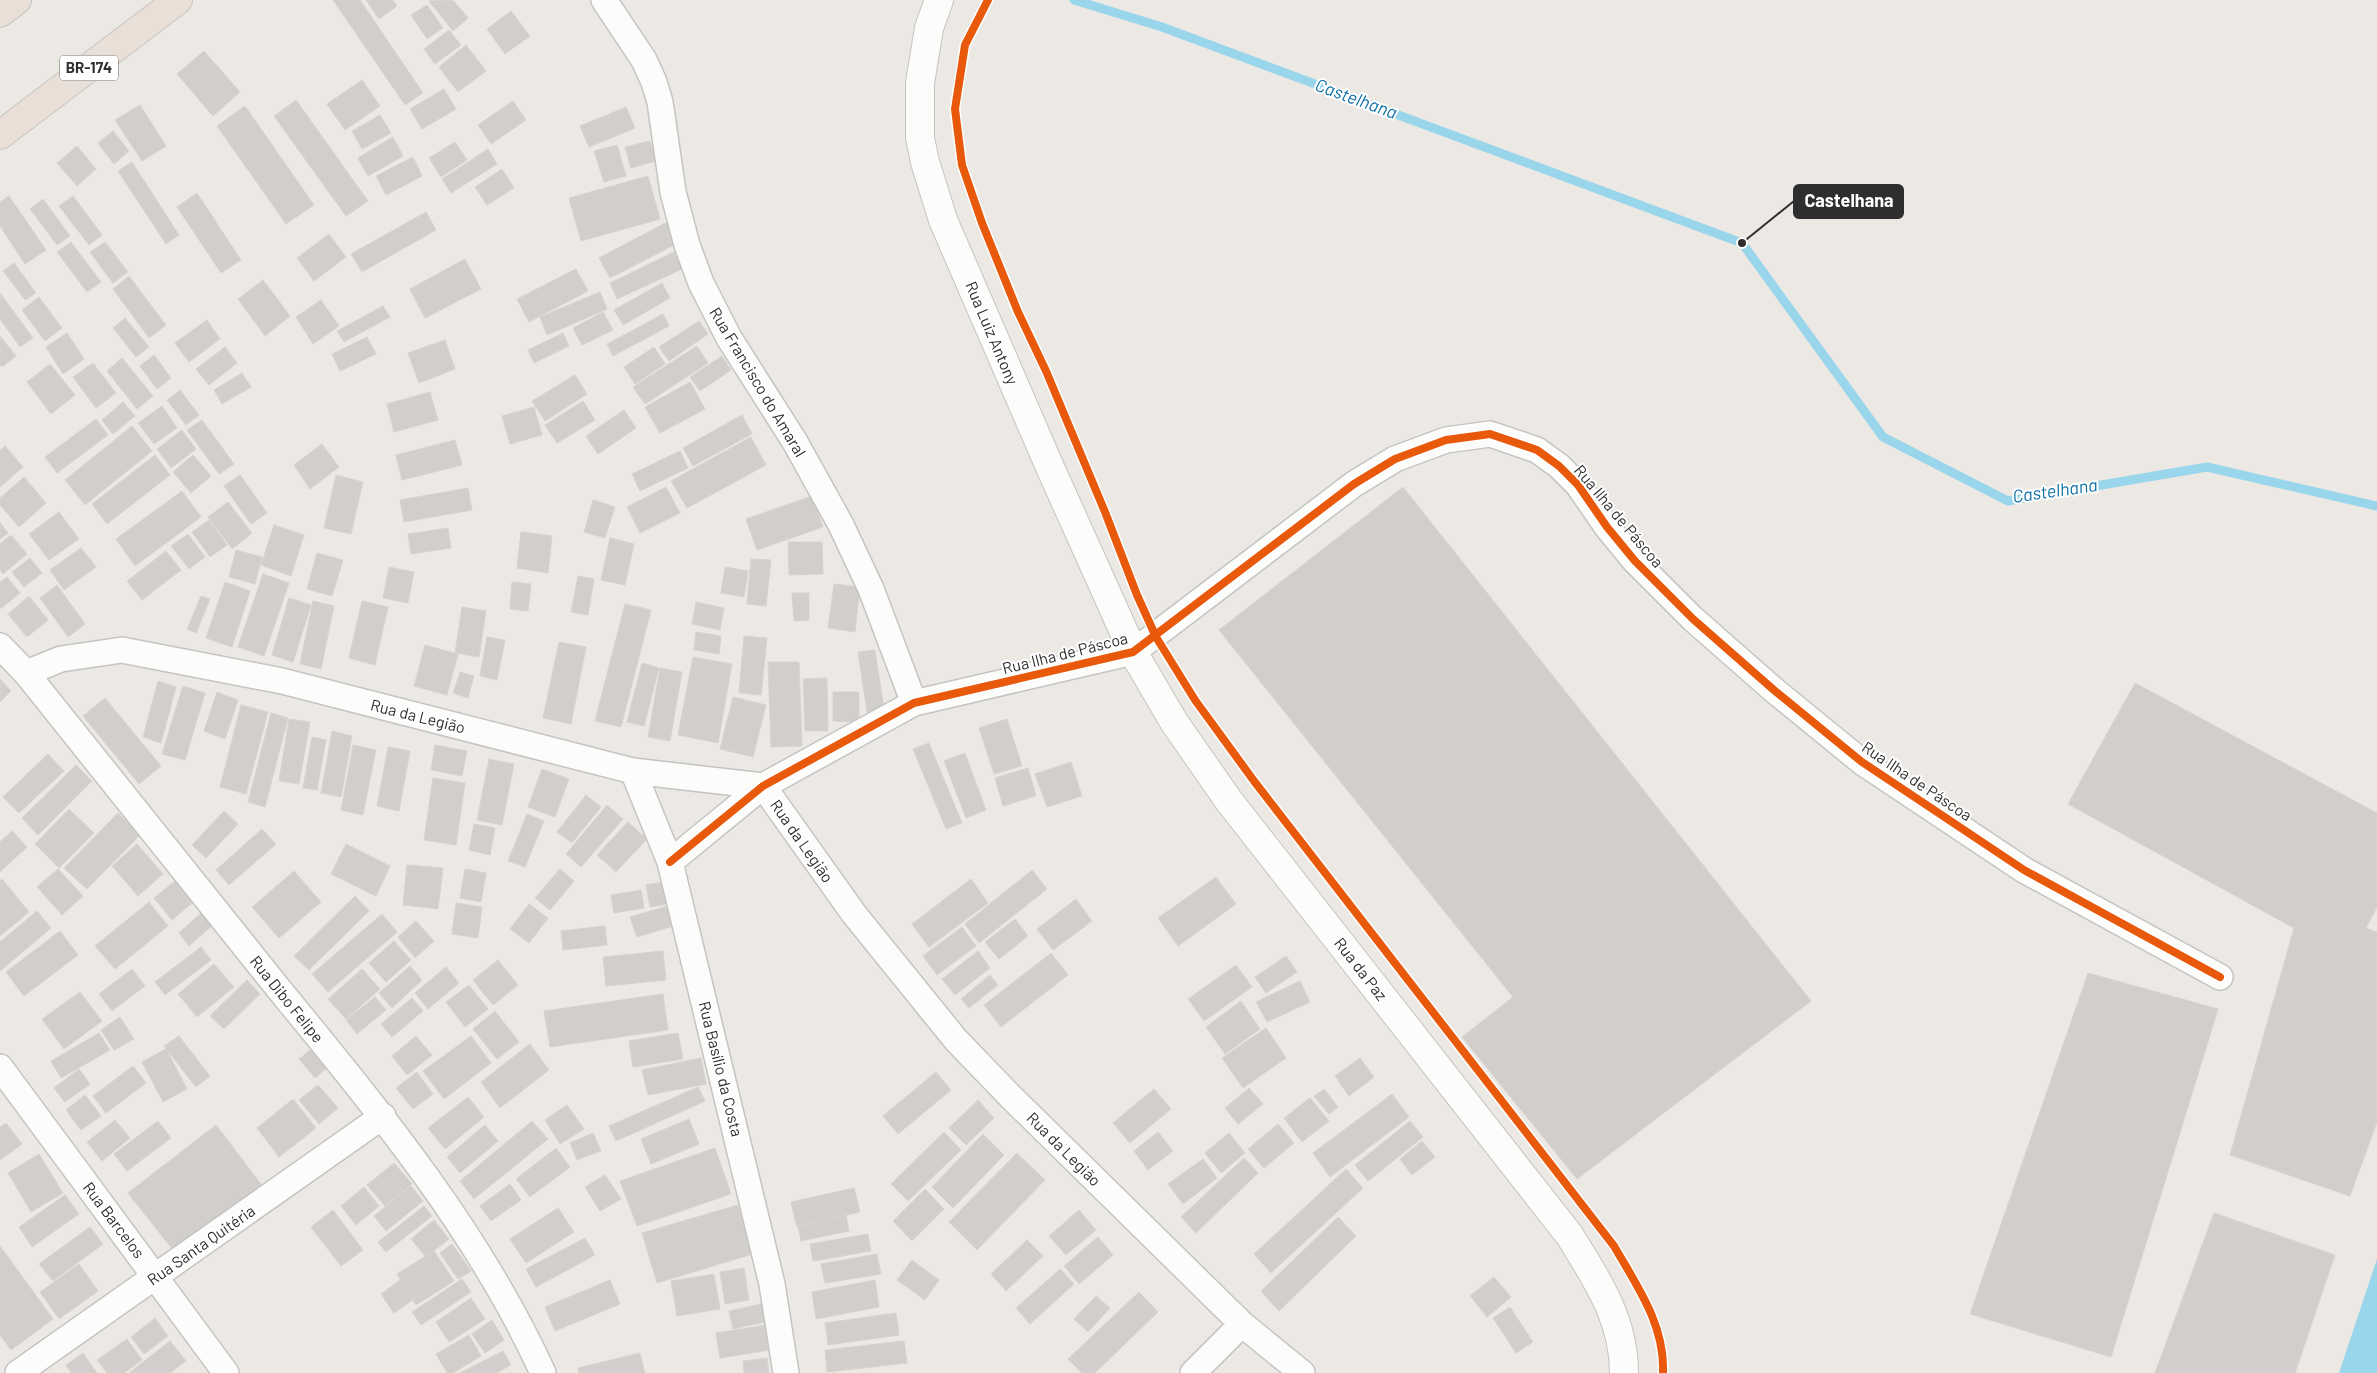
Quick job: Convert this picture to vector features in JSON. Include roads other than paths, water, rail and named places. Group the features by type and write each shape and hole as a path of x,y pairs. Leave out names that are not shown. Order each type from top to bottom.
{"highway":[{"path":"0,13 17,0"},
{"name":"BR-174","path":"0,135 178,0"}],"street":[{"name":"Rua Francisco do Amaral","path":"604,0 644,60 654,82 660,102 673,192 687,245 701,283 729,338 795,442 841,525 871,589 914,703"},
{"name":"Rua Luiz Antony","path":"939,0 930,28 920,82 920,138 926,162 947,229 1049,466 1133,652"},
{"name":"Rua Ilha de Páscoa","path":"670,862 763,786 914,703 1133,652 1354,484 1395,460 1446,440 1490,434 1537,450 1559,466 1578,485 1635,561 1693,619 1775,691 1862,762 2024,870 2220,976"},
{"name":"Rua Dibo Felipe","path":"0,646 26,673 383,1116 456,1218 503,1294 543,1373"},
{"name":"Rua da Legião","path":"26,673 61,659 122,650 282,681 633,771 763,786 854,914 956,1040 1010,1096 1242,1324 1302,1373"},
{"name":"Rua da Paz","path":"1133,652 1174,722 1229,801 1570,1236 1597,1280 1619,1326 1624,1355 1624,1373"},
{"name":"Rua Basílio da Costa","path":"633,771 670,862 772,1284 786,1373"},
{"name":"Rua Barcelos","path":"0,1067 226,1373"},
{"name":"Rua Santa Quitéria","path":"18,1373 383,1116"},
{"path":"1192,1373 1242,1324"}],"water":[{"path":"2377,1259 2377,1373 2339,1373"}],"waterway":[{"name":"Castelhana","path":"1074,0 1162,27 1742,243 1883,437 2008,501 2207,467 2377,506"}],"place":[{"name":"Castelhana","path":"1742,243"}]}
